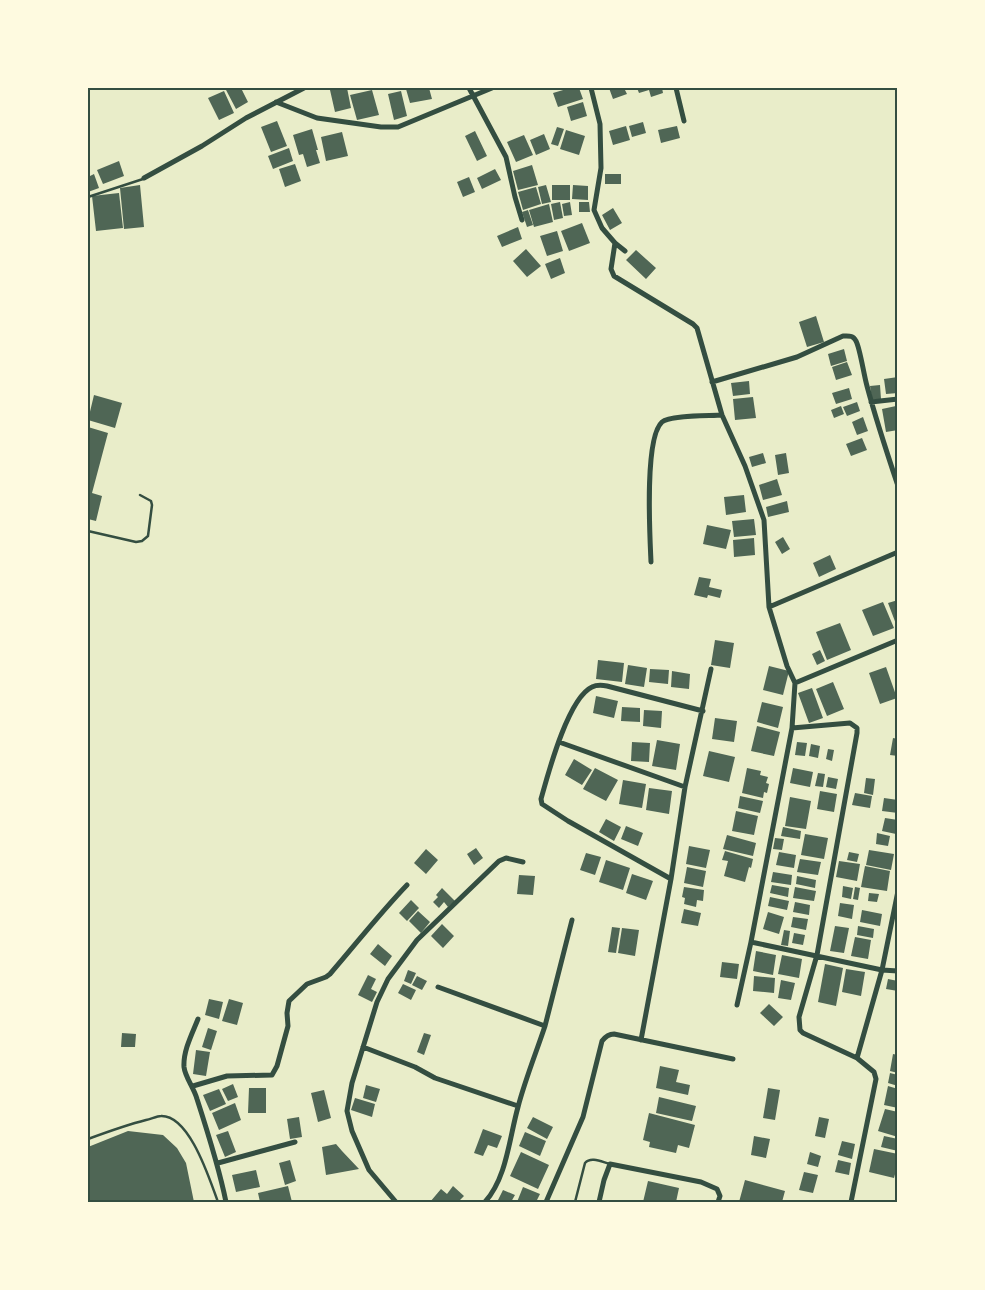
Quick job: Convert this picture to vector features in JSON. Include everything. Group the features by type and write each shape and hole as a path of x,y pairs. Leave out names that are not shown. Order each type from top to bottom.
{"street":[{"path":"144,178 202,146 246,118 304,88"},
{"path":"469,88 506,157 514,197 522,220"},
{"path":"276,102 317,118 381,128 398,127 492,88"},
{"path":"591,88 600,124 601,168 594,210 602,228 625,252"},
{"path":"676,88 684,121"},
{"path":"615,243 612,274 693,324 700,335 722,415 764,520 769,607 795,683 792,728 751,942 737,1004"},
{"path":"712,382 797,357 843,336 855,338 871,402 898,486"},
{"path":"871,402 898,399"},
{"path":"651,562 650,470 658,428 662,422 670,418 722,415"},
{"path":"769,607 898,552"},
{"path":"795,683 898,640"},
{"path":"641,1040 671,879 685,788 710,669"},
{"path":"671,879 568,821 542,804 541,799 568,718 583,694 592,686 607,686 702,711"},
{"path":"792,728 850,723 857,728 858,733 817,955 800,1017 800,1030 803,1033 857,1058 874,1072 876,1079 851,1202"},
{"path":"559,742 685,788"},
{"path":"396,1202 369,1170 348,1118 347,1105 352,1083 377,1002 388,979 417,940 499,860 506,858 523,862"},
{"path":"193,1086 227,1076 272,1075 278,1066 288,1026 287,1013 289,1001 307,984 330,974 407,885"},
{"path":"857,1058 882,970 898,891"},
{"path":"485,1202 491,1196 504,1164 518,1106 545,1026 572,920"},
{"path":"751,942 882,970 898,971"},
{"path":"438,988 545,1026"},
{"path":"198,1019 189,1041 184,1066 187,1077 193,1086 218,1163 226,1202"},
{"path":"546,1202 584,1117 602,1041 610,1034 733,1059"},
{"path":"363,1047 415,1067 435,1078 518,1106"},
{"path":"218,1163 294,1142"},
{"path":"599,1202 610,1164 701,1182 717,1188 720,1196 718,1202"}],"lane":[{"path":"88,196 144,178"},
{"path":"88,531 136,542 142,541 148,536 152,504 151,501 140,495"},
{"path":"88,1139 128,1124 162,1116 172,1119 179,1124 194,1145 218,1202"},
{"path":"575,1202 585,1163 592,1159 610,1164"}],"building":[{"path":"225,88 241,88 248,102 236,109"},
{"path":"347,88 351,108 335,112 330,90"},
{"path":"429,88 432,99 410,103 406,89"},
{"path":"570,88 579,88 583,99 558,107 553,93"},
{"path":"609,88 624,88 627,94 613,99"},
{"path":"637,88 662,88 663,93 651,97 649,90 639,93"},
{"path":"372,90 379,115 357,120 350,95"},
{"path":"224,91 234,113 219,120 208,98"},
{"path":"401,91 407,116 394,120 388,94"},
{"path":"583,102 587,116 571,121 567,107"},
{"path":"277,121 287,146 271,152 261,127"},
{"path":"643,122 646,133 632,137 629,126"},
{"path":"626,126 630,140 613,145 609,131"},
{"path":"677,126 680,138 661,143 658,130"},
{"path":"557,127 564,129 558,146 551,144"},
{"path":"312,129 320,163 307,167 303,154 299,155 293,135"},
{"path":"566,130 585,136 579,155 560,149"},
{"path":"475,131 487,156 477,161 465,136"},
{"path":"342,132 348,156 326,161 321,137"},
{"path":"544,134 550,149 536,155 530,140"},
{"path":"524,135 533,155 516,162 507,142"},
{"path":"289,148 293,161 273,169 268,156"},
{"path":"119,161 124,176 103,184 97,170"},
{"path":"295,164 301,181 285,187 279,169"},
{"path":"532,165 538,185 518,190 513,171"},
{"path":"495,169 501,180 482,189 477,178"},
{"path":"94,174 99,188 88,192 88,177"},
{"path":"605,174 621,174 621,184 605,184"},
{"path":"469,177 475,192 463,197 457,182"},
{"path":"140,185 144,227 124,229 120,188"},
{"path":"546,185 551,202 542,204 538,187"},
{"path":"552,185 570,185 570,200 552,200"},
{"path":"573,185 588,186 588,200 572,199"},
{"path":"536,187 541,204 523,210 518,192"},
{"path":"119,193 123,228 96,231 92,196"},
{"path":"560,202 563,218 554,220 551,204"},
{"path":"570,202 572,215 564,216 562,204"},
{"path":"579,202 589,202 590,212 579,212"},
{"path":"549,204 553,222 534,227 529,210"},
{"path":"613,208 622,223 610,230 602,215"},
{"path":"528,210 533,225 527,227 522,212"},
{"path":"582,223 590,243 569,251 561,231"},
{"path":"518,227 522,239 502,247 497,236"},
{"path":"557,231 563,251 547,256 540,236"},
{"path":"526,249 541,266 527,277 513,261"},
{"path":"636,250 656,268 646,279 626,260"},
{"path":"560,258 565,273 551,279 545,264"},
{"path":"816,316 824,342 807,347 799,322"},
{"path":"844,349 847,361 831,366 828,354"},
{"path":"847,362 852,375 836,380 832,367"},
{"path":"898,377 898,393 886,394 884,379"},
{"path":"749,381 750,394 733,396 731,383"},
{"path":"880,385 881,399 872,400 870,386"},
{"path":"849,388 852,399 836,404 832,393"},
{"path":"94,395 122,403 115,428 88,420"},
{"path":"753,397 756,418 735,420 733,399"},
{"path":"857,402 860,411 847,416 843,407"},
{"path":"841,406 844,414 834,418 831,410"},
{"path":"896,406 898,430 886,432 882,409"},
{"path":"863,417 868,431 857,435 852,422"},
{"path":"88,427 108,433 92,493 102,496 96,521 88,519"},
{"path":"862,438 867,450 851,456 846,444"},
{"path":"763,453 766,463 752,467 749,457"},
{"path":"786,453 789,473 778,475 775,455"},
{"path":"777,479 782,495 763,500 759,485"},
{"path":"744,495 746,512 726,515 724,497"},
{"path":"787,501 789,512 768,517 766,507"},
{"path":"754,519 756,535 734,537 732,521"},
{"path":"707,525 731,530 726,549 703,544"},
{"path":"783,537 790,549 782,554 775,542"},
{"path":"754,538 755,555 734,557 733,540"},
{"path":"830,555 836,569 819,577 813,563"},
{"path":"699,577 711,579 709,587 722,590 720,598 708,595 707,598 694,595"},
{"path":"898,600 898,623 896,624 888,603"},
{"path":"883,602 894,628 873,636 862,610"},
{"path":"840,623 851,650 827,660 816,632"},
{"path":"715,640 734,643 730,668 711,665"},
{"path":"820,650 825,661 817,665 812,654"},
{"path":"598,660 624,663 622,682 596,679"},
{"path":"628,665 647,668 644,687 625,684"},
{"path":"769,666 789,671 783,695 763,690"},
{"path":"886,667 897,698 880,704 869,673"},
{"path":"650,669 669,670 668,684 649,682"},
{"path":"672,671 690,674 689,689 671,687"},
{"path":"833,682 844,709 827,716 816,689"},
{"path":"812,688 823,718 809,723 798,693"},
{"path":"596,696 618,701 614,718 593,713"},
{"path":"762,702 783,707 778,728 757,722"},
{"path":"622,707 640,708 640,722 621,721"},
{"path":"644,710 662,711 661,728 643,726"},
{"path":"715,718 737,721 734,742 712,739"},
{"path":"757,726 780,732 774,756 751,751"},
{"path":"893,738 898,739 898,756 890,755"},
{"path":"657,740 680,744 676,770 652,766"},
{"path":"632,742 650,743 649,762 631,761"},
{"path":"797,742 807,743 805,756 795,755"},
{"path":"811,744 820,746 818,758 809,756"},
{"path":"828,749 834,750 832,761 826,759"},
{"path":"709,751 735,757 729,782 703,776"},
{"path":"574,759 592,770 582,785 565,775"},
{"path":"595,768 618,780 606,801 583,789"},
{"path":"747,768 761,771 760,775 768,777 766,783 769,784 767,793 764,792 763,798 742,793"},
{"path":"793,768 813,772 810,787 790,783"},
{"path":"818,773 825,774 823,787 815,786"},
{"path":"828,777 838,779 836,789 826,787"},
{"path":"866,778 875,779 873,795 864,793"},
{"path":"623,780 646,784 642,808 619,804"},
{"path":"649,788 672,791 669,814 646,810"},
{"path":"820,791 837,794 834,812 817,809"},
{"path":"855,793 872,796 870,808 852,805"},
{"path":"740,796 763,801 760,813 738,808"},
{"path":"790,797 811,801 806,829 785,826"},
{"path":"884,798 898,800 898,813 882,811"},
{"path":"736,811 758,816 754,835 732,831"},
{"path":"885,818 898,820 896,834 882,831"},
{"path":"606,819 621,827 614,841 599,832"},
{"path":"626,826 643,833 638,846 621,839"},
{"path":"783,827 801,831 800,839 781,836"},
{"path":"877,833 890,836 888,846 876,844"},
{"path":"805,834 828,838 824,859 801,855"},
{"path":"727,835 756,843 753,856 723,849"},
{"path":"775,838 784,839 782,850 773,849"},
{"path":"689,846 710,850 706,868 686,864"},
{"path":"476,848 483,858 474,865 467,854"},
{"path":"426,849 438,860 426,874 414,863"},
{"path":"869,850 894,854 891,870 866,865"},
{"path":"725,851 753,859 745,882 724,876 728,861 722,860"},
{"path":"779,852 796,855 794,868 776,865"},
{"path":"849,852 859,854 857,862 847,860"},
{"path":"586,853 601,857 595,875 580,870"},
{"path":"800,859 821,862 818,875 797,872"},
{"path":"606,860 630,868 623,890 599,882"},
{"path":"839,861 860,864 857,881 836,877"},
{"path":"865,866 890,871 887,891 861,887"},
{"path":"687,867 706,871 703,887 684,883"},
{"path":"773,872 792,875 791,885 771,882"},
{"path":"632,874 653,881 646,900 626,893"},
{"path":"519,875 535,876 533,895 517,894"},
{"path":"797,876 816,880 815,888 796,884"},
{"path":"772,885 789,888 788,897 770,893"},
{"path":"843,886 853,888 851,899 842,897"},
{"path":"684,887 704,890 703,901 697,900 696,907 684,904 685,898 682,897"},
{"path":"795,887 816,891 814,901 793,898"},
{"path":"855,887 860,888 858,900 853,899"},
{"path":"442,888 455,901 448,907 444,902 439,908 433,902 438,897 436,895"},
{"path":"869,893 879,894 877,902 868,901"},
{"path":"770,897 789,901 787,910 768,906"},
{"path":"411,900 419,908 407,921 399,913"},
{"path":"795,902 810,905 809,915 793,912"},
{"path":"840,903 854,905 852,919 838,916"},
{"path":"684,909 701,913 698,926 681,923"},
{"path":"862,910 882,914 880,926 860,922"},
{"path":"418,911 430,922 421,933 409,921"},
{"path":"768,912 784,917 779,934 763,929"},
{"path":"793,917 808,919 806,930 791,927"},
{"path":"442,924 454,936 443,948 431,936"},
{"path":"835,926 849,928 844,953 830,951"},
{"path":"858,926 874,929 873,938 857,935"},
{"path":"612,927 620,928 616,953 608,952"},
{"path":"622,928 639,930 635,956 618,953"},
{"path":"784,930 790,931 788,946 781,945"},
{"path":"794,933 805,935 803,945 792,943"},
{"path":"855,937 871,940 868,959 851,956"},
{"path":"378,944 392,956 385,966 370,954"},
{"path":"756,951 776,955 773,975 753,971"},
{"path":"782,955 802,959 799,978 778,974"},
{"path":"722,962 739,964 737,979 720,977"},
{"path":"825,964 843,968 836,1006 818,1002"},
{"path":"846,969 865,972 861,996 842,992"},
{"path":"408,970 416,973 411,984 404,981"},
{"path":"368,975 376,979 371,989 377,992 372,1002 358,995"},
{"path":"417,976 427,981 422,990 412,985"},
{"path":"754,976 775,978 774,993 753,991"},
{"path":"888,979 898,981 898,991 886,989"},
{"path":"781,980 795,983 791,1000 778,998"},
{"path":"403,984 416,990 411,1000 398,993"},
{"path":"209,999 223,1002 219,1019 205,1015"},
{"path":"229,999 243,1003 237,1025 222,1021"},
{"path":"769,1004 783,1017 774,1026 760,1013"},
{"path":"208,1028 217,1031 211,1050 202,1047"},
{"path":"122,1033 136,1034 135,1047 121,1047"},
{"path":"424,1033 431,1035 424,1055 417,1052"},
{"path":"196,1050 210,1052 206,1076 193,1074"},
{"path":"893,1054 898,1055 898,1073 890,1071"},
{"path":"660,1066 679,1070 676,1082 690,1085 688,1095 656,1088"},
{"path":"890,1073 898,1075 898,1086 888,1083"},
{"path":"233,1084 238,1097 228,1101 222,1089"},
{"path":"366,1085 380,1089 376,1102 363,1098"},
{"path":"888,1086 898,1089 898,1108 884,1105"},
{"path":"249,1088 266,1088 266,1113 248,1113"},
{"path":"768,1088 780,1090 775,1120 763,1118"},
{"path":"219,1089 226,1104 210,1111 203,1095"},
{"path":"324,1090 331,1118 318,1122 311,1093"},
{"path":"659,1097 696,1106 692,1121 656,1113"},
{"path":"355,1098 375,1104 372,1117 351,1110"},
{"path":"235,1103 241,1120 219,1130 212,1113"},
{"path":"885,1109 898,1112 898,1137 878,1131"},
{"path":"649,1113 695,1125 689,1148 678,1145 676,1153 649,1147 650,1142 643,1140"},
{"path":"299,1117 302,1137 290,1139 287,1119"},
{"path":"533,1117 553,1127 547,1139 527,1128"},
{"path":"819,1117 829,1119 825,1138 815,1136"},
{"path":"483,1129 502,1136 497,1148 488,1145 483,1156 474,1153"},
{"path":"128,1131 163,1135 177,1148 186,1163 194,1202 88,1202 88,1147"},
{"path":"228,1131 236,1152 225,1157 216,1135"},
{"path":"525,1132 546,1141 540,1156 519,1146"},
{"path":"754,1136 770,1139 766,1158 751,1155"},
{"path":"884,1136 898,1139 898,1151 881,1147"},
{"path":"842,1141 855,1144 852,1159 838,1155"},
{"path":"336,1144 359,1169 326,1175 322,1147"},
{"path":"874,1149 898,1154 894,1178 869,1172"},
{"path":"521,1152 549,1165 538,1189 510,1176"},
{"path":"810,1152 821,1156 818,1167 807,1164"},
{"path":"290,1160 296,1181 285,1185 279,1163"},
{"path":"838,1160 851,1163 849,1175 835,1172"},
{"path":"256,1170 260,1187 236,1192 232,1175"},
{"path":"804,1172 818,1175 813,1193 799,1190"},
{"path":"745,1180 785,1191 782,1202 739,1202"},
{"path":"648,1181 679,1188 676,1202 643,1202"},
{"path":"288,1186 292,1202 260,1202 258,1193"},
{"path":"453,1186 464,1196 458,1202 430,1202 441,1189 447,1194"},
{"path":"523,1187 540,1194 536,1202 517,1202"},
{"path":"503,1190 515,1195 511,1202 497,1202"}]}
